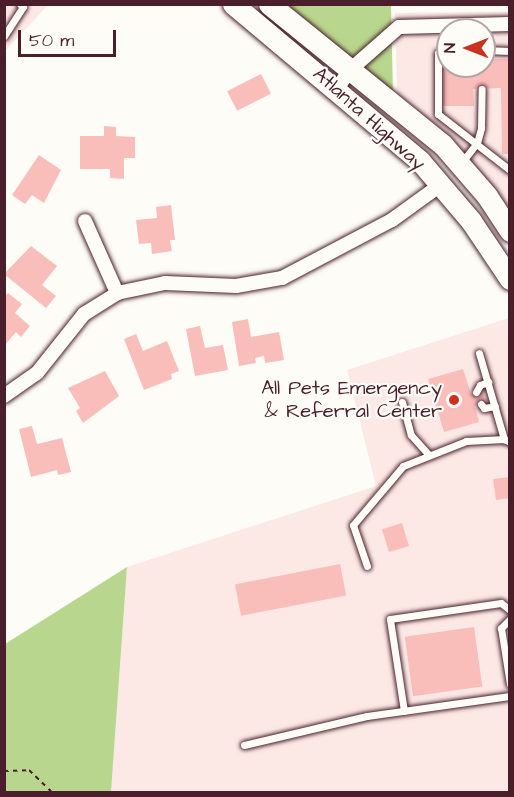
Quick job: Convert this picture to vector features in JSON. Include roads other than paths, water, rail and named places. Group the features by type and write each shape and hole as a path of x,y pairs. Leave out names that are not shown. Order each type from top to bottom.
{"main road":[{"name":"Atlanta Highway","path":"233,4 420,161 471,221 510,279"},
{"name":"Atlanta Highway","path":"269,4 424,128 460,164 510,231"}],"street":[{"path":"337,89 350,70 399,27 436,27"},
{"path":"4,396 37,373 84,314 117,293 165,283 236,286 282,278 392,220 439,186"},
{"path":"85,221 117,293"}],"lane":[{"path":"4,36 23,7 20,4"},
{"path":"438,78 438,114 475,144 494,154 510,170"},
{"path":"460,164 475,144 481,128 482,89"},
{"path":"367,566 353,525 403,466 428,454 466,441 507,441 480,353"},
{"path":"476,393 480,385 488,382"},
{"path":"402,402 411,435 428,454"},
{"path":"481,404 484,408 495,405"},
{"path":"404,711 390,619 501,603 510,610"},
{"path":"510,619 501,628 510,684"},
{"path":"244,745 404,711 510,696"}],"place":[{"name":"All Pets Emergency & Referral Center","path":"454,400"}]}
